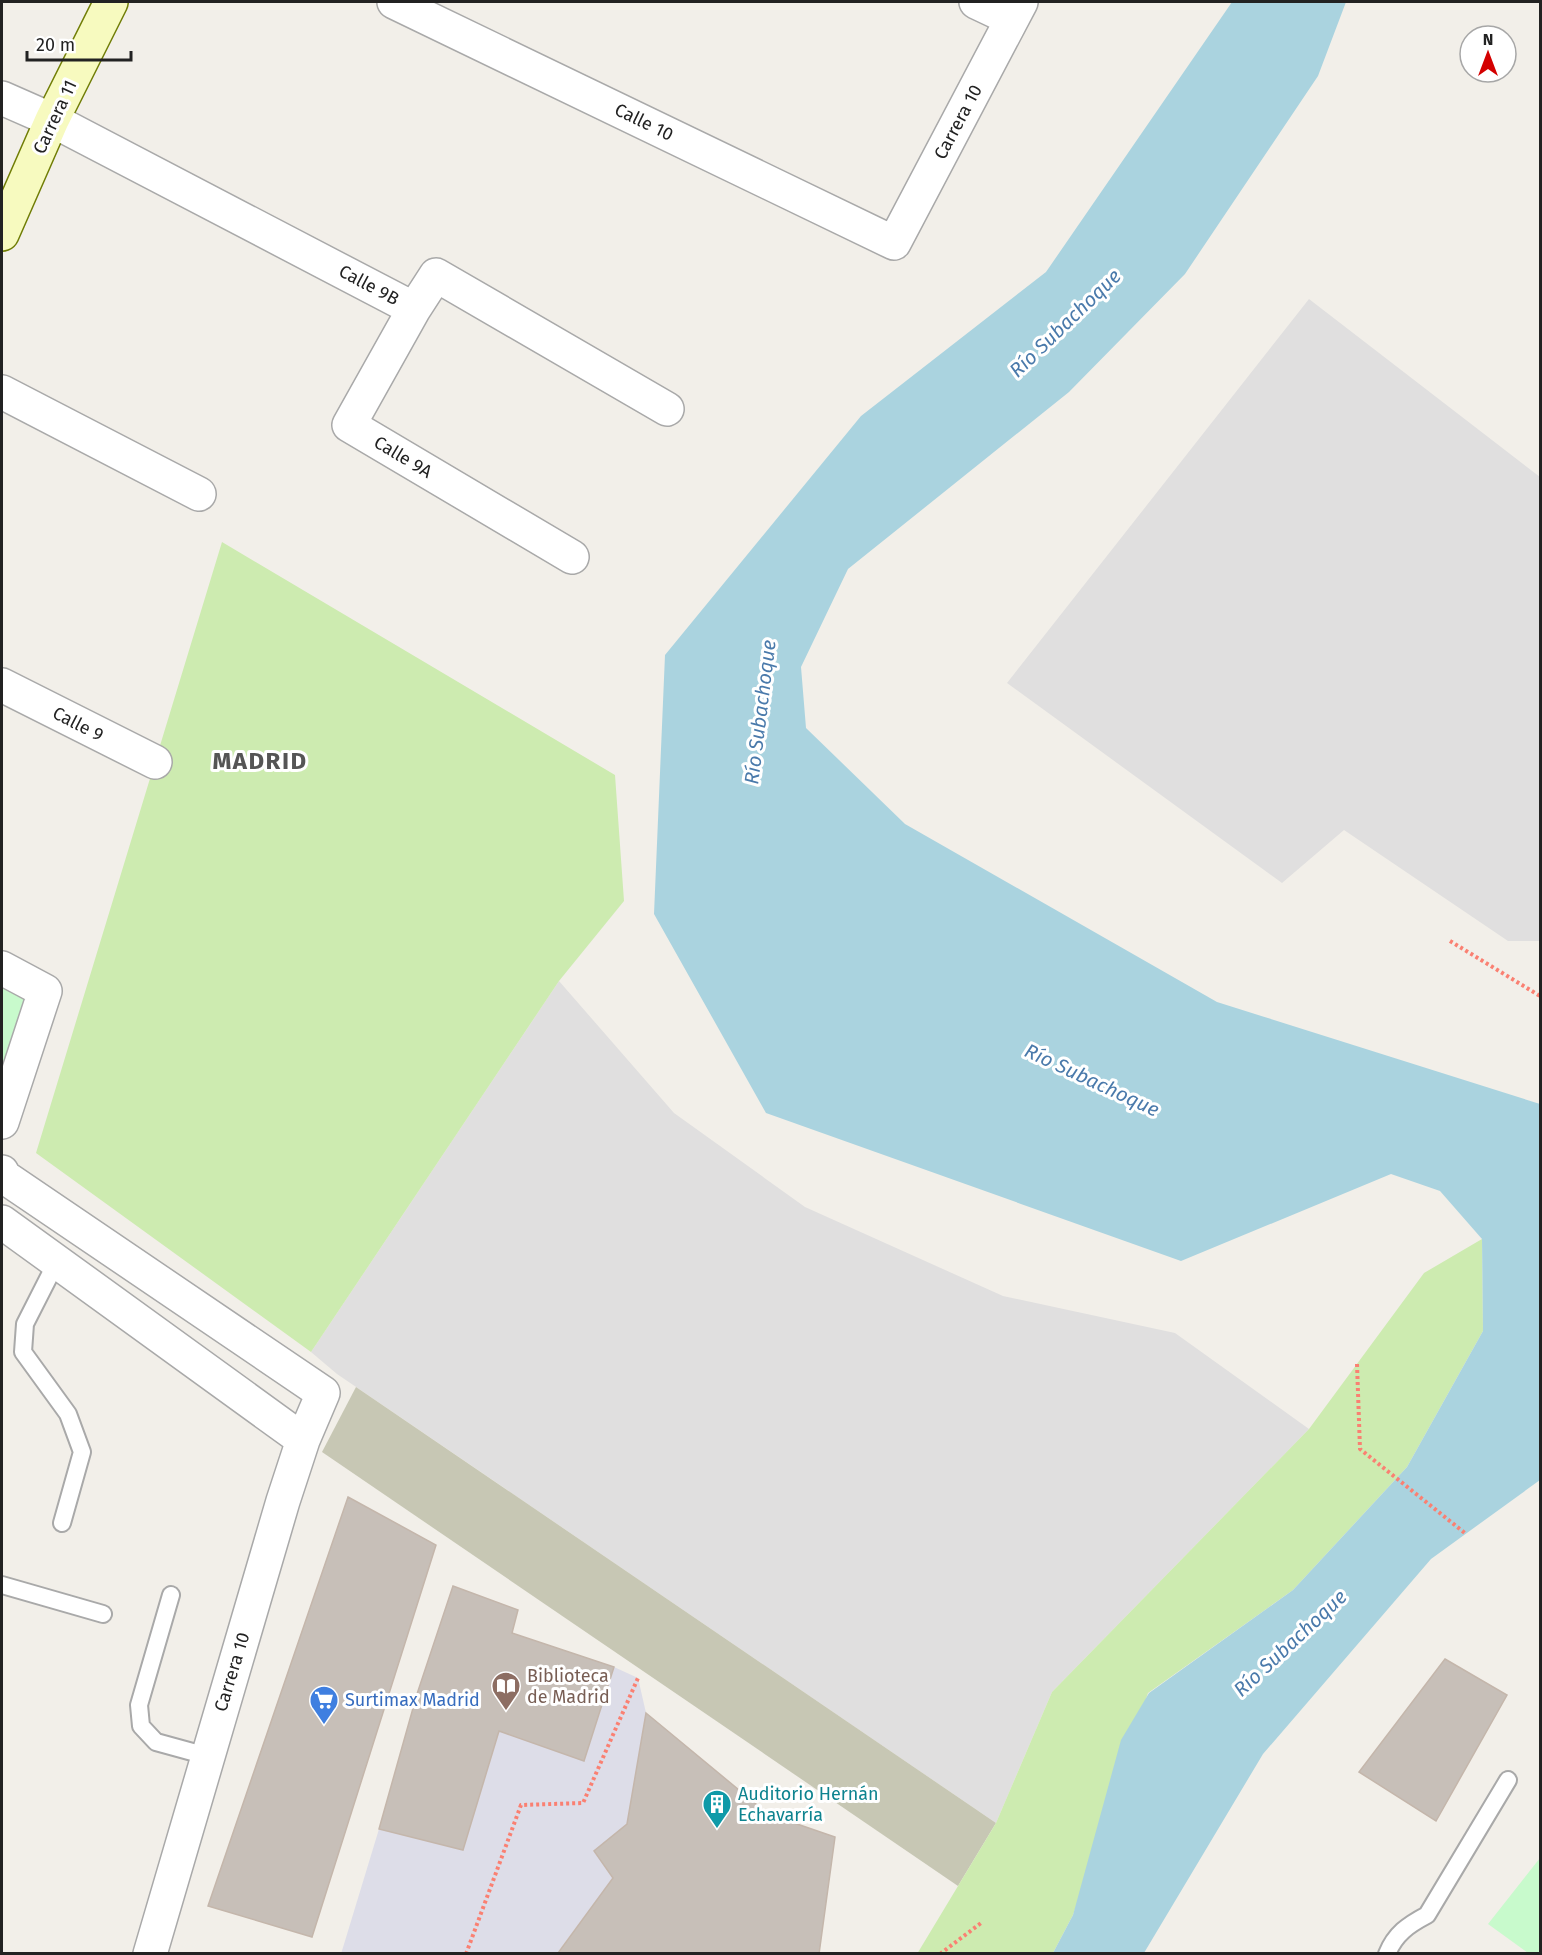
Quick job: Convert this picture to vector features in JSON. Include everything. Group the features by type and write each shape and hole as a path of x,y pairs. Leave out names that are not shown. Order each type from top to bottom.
{"street":[{"name":"Carrera 11","path":"2,234 52,120 111,2"},
{"name":"Calle 10","path":"394,2 894,243"},
{"path":"976,2 1017,10"},
{"name":"Carrera 10","path":"894,243 1017,10"},
{"name":"Calle 9B","path":"2,98 52,120 414,309 436,275 667,409"},
{"name":"Calle 9A","path":"414,309 349,425 572,557"},
{"path":"2,392 199,494"},
{"name":"Calle 9","path":"2,685 155,762"},
{"path":"2,968 45,991 2,1122"},
{"name":"Carrera 10","path":"2,1172 3,1176 323,1393 303,1440 150,1953"},
{"path":"2,1222 303,1440"}],"lane":[{"path":"56,1263 25,1324 23,1352 68,1414 82,1452 62,1523"},
{"path":"2,1585 103,1614"},
{"path":"171,1595 139,1705 141,1726 156,1743 207,1756"},
{"path":"1387,1953 1392,1942 1407,1926 1427,1916 1508,1780"}],"path":[{"path":"1450,941 1540,996"},
{"path":"1357,1364 1360,1449 1466,1534"},
{"path":"466,1953 521,1804 583,1803 638,1678"},
{"path":"940,1953 981,1923"}],"shaded area":[{"path":"1309,299 1540,477 1540,941 1508,941 1344,830 1282,883 1007,683"},
{"path":"559,981 674,1113 805,1207 1003,1296 1175,1333 1309,1429 1052,1692 996,1823 337,1374 311,1352"},
{"path":"356,1387 996,1823 958,1886 322,1452"},
{"path":"614,1667 638,1678 646,1713 627,1824 595,1851 613,1878 558,1952 560,1953 341,1954 379,1829 463,1850 499,1731 584,1761"}],"green space":[{"path":"222,542 615,775 624,901 559,981 311,1352 36,1153"},
{"path":"2,986 39,1005 2,1095"},
{"path":"1482,1239 1483,1331 1407,1467 1293,1590 1148,1693 1073,1915 1053,1953 917,1954 996,1823 1052,1692 1309,1429 1424,1273"},
{"path":"1540,1858 1540,1953 1528,1953 1488,1924"}],"water":[{"name":"Río Subachoque","path":"1232,2 1346,2 1318,76 1185,274 1069,392 848,569 801,667 806,728 905,824 1217,1002 1540,1104 1540,1480 1431,1559 1263,1754 1144,1953 1053,1953 1073,1915 1121,1740 1149,1693 1293,1590 1407,1467 1483,1331 1482,1239 1440,1191 1391,1174 1181,1261 766,1113 654,914 665,655 861,416 1046,272"}],"building":[{"name":"Surtimax Madrid","path":"348,1497 436,1545 312,1937 208,1906"},
{"name":"Biblioteca de Madrid","path":"453,1586 518,1610 512,1633 614,1667 584,1761 499,1731 463,1850 379,1829 417,1694"},
{"path":"1445,1659 1507,1695 1436,1821 1359,1772"},
{"name":"Auditorio Hernán Echavarría","path":"646,1713 768,1814 835,1837 819,1954 558,1953 613,1878 594,1851 627,1824"}],"place":[{"name":"Biblioteca de Madrid","path":"506,1712"},
{"name":"Surtimax Madrid","path":"324,1726"},
{"name":"Auditorio Hernán Echavarría","path":"717,1830"}],"district":[{"name":"MADRID","path":"260,761"}]}
